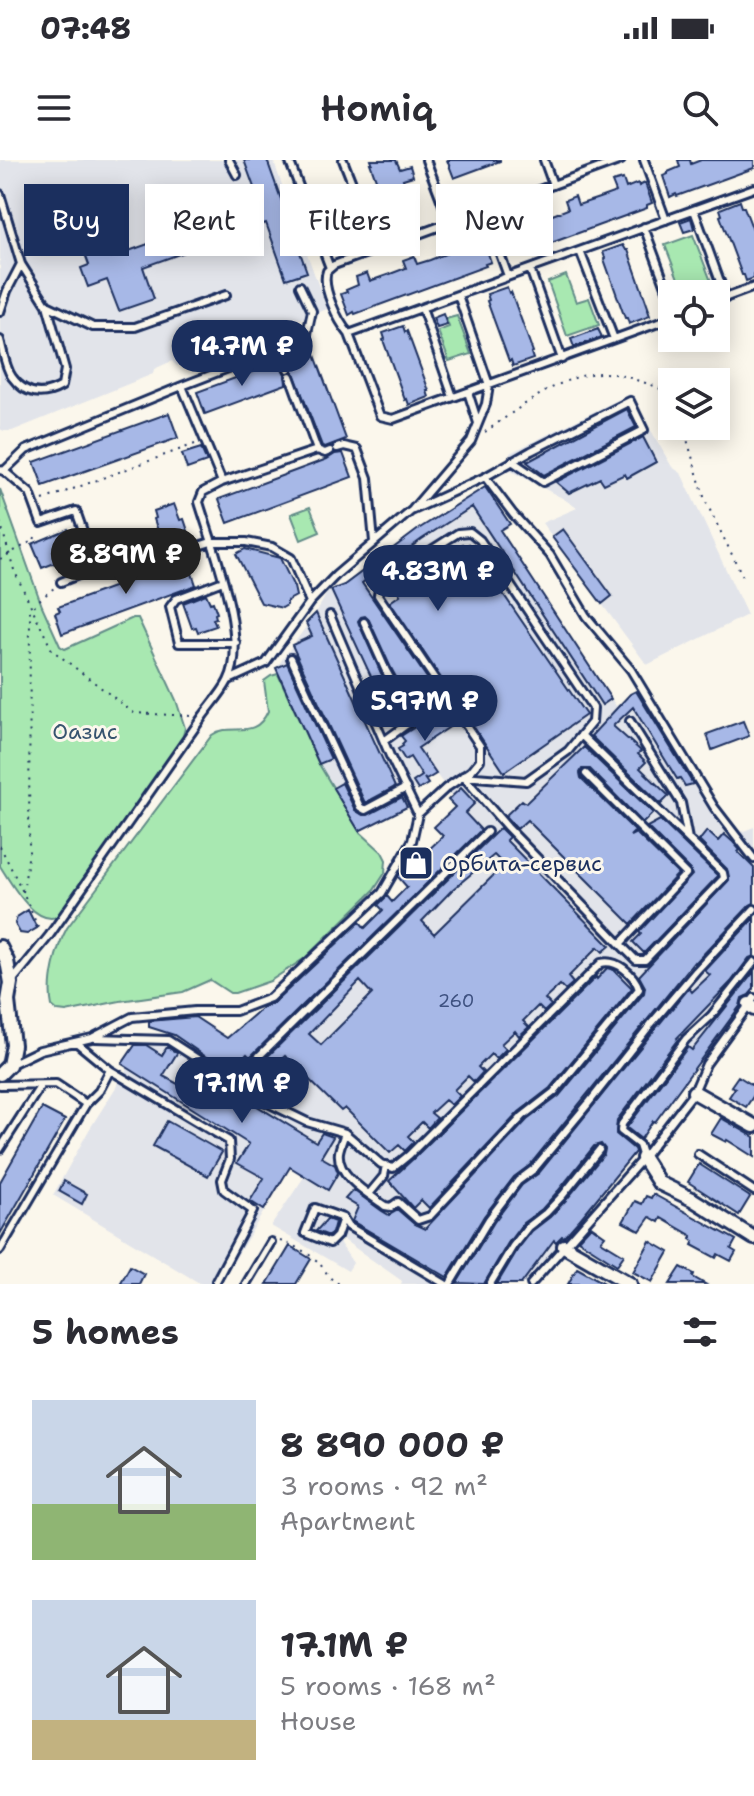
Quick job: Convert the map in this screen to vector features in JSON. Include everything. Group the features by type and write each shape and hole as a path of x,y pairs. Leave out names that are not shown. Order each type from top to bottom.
{"street":[{"path":"0,947 7,961 11,983 4,1000 5,1018 13,1045 5,1069"},
{"path":"694,1092 754,1126"},
{"path":"643,1158 659,1183 692,1199 754,1238"},
{"path":"564,1246 630,1284"}],"lane":[{"path":"229,160 237,175"},
{"path":"289,160 330,268"},
{"path":"343,160 352,184"},
{"path":"426,160 436,186"},
{"path":"544,160 553,184"},
{"path":"644,160 666,220"},
{"path":"553,185 616,161"},
{"path":"349,334 754,188"},
{"path":"0,194 21,264 47,305 65,369 62,386 49,393 27,391 10,375 0,340"},
{"path":"694,210 719,280"},
{"path":"644,227 664,280"},
{"path":"580,251 614,339"},
{"path":"360,256 330,268 325,274 325,283 340,324 349,334 380,416 393,419 658,323"},
{"path":"501,256 508,276"},
{"path":"0,312 21,264"},
{"path":"530,269 562,359"},
{"path":"96,568 76,511 41,523 30,493 2,470 26,450 306,338 312,311 300,286"},
{"path":"730,296 754,287"},
{"path":"47,305 93,327 135,327 226,295"},
{"path":"229,680 266,663 310,602 336,575 411,511 471,441 486,404 489,385 458,295"},
{"path":"422,308 453,397"},
{"path":"280,349 317,450"},
{"path":"182,386 222,482"},
{"path":"468,392 478,423"},
{"path":"411,511 485,477 512,461 630,401 644,430 543,482 512,461"},
{"path":"11,983 49,936 229,680 236,643 231,608 199,502 203,492 222,482 317,450 325,453 344,446 357,449 368,478 374,542"},
{"path":"485,477 550,555 586,616 631,670 714,807 754,859"},
{"path":"5,1069 40,1050 92,1038 132,1017 236,1011 270,998 382,893 412,841 418,814 446,788 463,776 471,771 480,760 480,746 378,595 380,583 458,533 470,532 480,540 593,708 592,722 568,751 526,781 463,776"},
{"path":"61,582 151,548 168,556 211,542 246,542 272,547 291,558 310,602"},
{"path":"223,581 176,599 170,607 179,643 236,643"},
{"path":"330,615 418,814"},
{"path":"364,622 410,714 410,722 384,741"},
{"path":"291,658 360,807 365,810 406,788"},
{"path":"630,721 681,803 688,839"},
{"path":"463,776 507,827 620,944 636,960 645,960 724,878 723,873 581,735"},
{"path":"586,774 686,874 620,944"},
{"path":"237,1085 254,1061 487,832"},
{"path":"343,1218 337,1236 330,1243 305,1233 315,1208 343,1218 348,1226 448,1284 489,1219 518,1181 534,1169 651,1024 754,909"},
{"path":"92,1038 168,1040 258,1098 307,1122 345,1133 381,1164 393,1168 601,963 608,961 620,965 638,983 639,989 554,1092 523,1116 430,1216 418,1220 398,1202 391,1207 385,1206 348,1176 340,1163 339,1154 345,1133"},
{"path":"643,1158 639,1145 621,1131 622,1124 686,1039 711,1016 754,962"},
{"path":"531,1284 643,1158 694,1092 706,1064 752,1004"},
{"path":"76,1042 110,1070 229,1141 230,1159 222,1180 224,1190 253,1211 216,1281"},
{"path":"0,1250 86,1104 99,1091 110,1070"},
{"path":"0,1149 41,1084"},
{"path":"0,1085 56,1084 86,1104"},
{"path":"490,1284 528,1227 563,1195 599,1150"},
{"path":"698,1154 754,1191"},
{"path":"369,1194 384,1176 386,1165"},
{"path":"246,1284 271,1242"}],"path":[{"path":"471,441 543,392 583,375 603,373 625,376 658,387"},
{"path":"35,504 204,440"},
{"path":"687,440 705,500 745,581"},
{"path":"0,522 14,570 52,650 134,713 203,716"},
{"path":"0,559 34,540 41,523"},
{"path":"23,892 29,852 30,611 61,582"},
{"path":"0,846 44,941"},
{"path":"271,1242 280,1241 298,1247 317,1261 334,1282 340,1284"}],"shaded area":[{"path":"0,160 273,160 282,184 280,256 308,256 327,309 177,366 172,361 154,369 153,374 12,431 0,429"},
{"path":"630,394 672,467 681,473 747,615 647,665 542,523 577,508 509,470 510,453"},
{"path":"486,487 510,524 501,531 616,706 637,690 728,837 754,827 754,989 653,1121 637,1148 564,1238 536,1284 401,1284 402,1281 341,1238 339,1242 353,1263 348,1271 271,1226 304,1177 290,1168 220,1284 201,1284 53,1195 128,1068 122,1064 138,1040 148,1047 173,1037 185,1044 192,1032 230,1055 312,981 472,822 448,800 452,795 436,774 426,780 428,784 402,796 407,807 359,831 319,764 276,668 327,593 342,585 344,591 352,587 348,581 420,528"}],"green space":[{"path":"693,235 711,280 679,280 665,245"},
{"path":"566,275 576,302 589,298 599,325 567,336 548,282"},
{"path":"457,316 471,354 449,361 438,331 449,327 446,319"},
{"name":"Оазис","path":"0,489 42,606 60,646 65,649 138,618 176,700 185,728 182,740 61,915 52,918 42,916 25,902 0,866"},
{"path":"310,507 320,532 301,540 291,514"},
{"path":"278,674 319,764 359,831 382,852 386,860 385,873 374,890 305,958 270,981 230,993 210,980 183,992 58,1011 52,1006 52,976 59,945 67,928 212,735 220,731 249,729 262,720 268,711 264,681"}],"building":[{"path":"244,160 267,160 280,196 280,256 301,256 307,272 286,279 264,224 264,184 253,184"},
{"path":"371,160 396,160 400,169 410,166 413,176 403,179 405,184 378,184"},
{"path":"447,160 500,160 500,161 454,178"},
{"path":"678,160 690,160 691,164 701,160 754,160 754,168 670,197 663,176 680,167"},
{"path":"623,179 626,188 645,183 652,203 647,208 553,242 553,215 568,209 565,200 575,196 578,205 616,192 612,182"},
{"path":"740,201 754,233 754,278 746,281 720,216 720,209"},
{"path":"691,218 694,229 684,232 680,222"},
{"path":"145,245 145,256 174,256 143,267 154,299 119,311 107,280 88,287 81,268 89,265 86,256 129,256 129,251"},
{"path":"623,245 628,250 650,316 629,324 603,252"},
{"path":"414,256 417,264 440,256 489,256 491,262 349,315 341,294 358,285 356,277 367,273 370,281 390,274 406,268 403,260"},
{"path":"507,287 533,352 533,359 513,366 487,301 487,294"},
{"path":"443,314 447,325 437,328 433,318"},
{"path":"403,326 429,391 429,397 409,405 383,340 383,333"},
{"path":"598,329 602,337 574,347 571,339"},
{"path":"315,355 346,439 325,447 322,446 292,363"},
{"path":"279,362 286,384 205,414 197,392"},
{"path":"627,409 636,427 544,475 527,462"},
{"path":"169,413 178,438 43,486 34,462"},
{"path":"643,437 656,462 627,478 625,474 604,484 600,478 569,493 556,482"},
{"path":"201,448 207,462 187,469 182,454"},
{"path":"343,453 352,477 228,523 219,499"},
{"path":"485,487 510,524 500,530 611,699 602,705 472,507 362,583 442,700 415,712 369,620 361,617 359,624 404,716 392,722 331,590 344,585 420,528"},
{"path":"174,504 180,520 184,519 188,543 168,550 166,544 163,546 154,511"},
{"path":"68,529 78,554 42,568 32,544"},
{"path":"563,529 612,596 602,604 552,537"},
{"path":"463,544 465,547 469,544 586,715 504,772 390,602 400,595 397,589"},
{"path":"245,549 280,558 296,596 287,601 287,605 282,608 261,603 236,554"},
{"path":"186,556 196,585 62,634 55,613 60,611 58,607 149,574"},
{"path":"206,594 217,613 213,619 216,626 198,632 196,627 192,628 183,603"},
{"path":"316,613 395,787 365,803 292,645 312,636 306,623"},
{"path":"287,663 331,759 319,764 276,668"},
{"path":"636,691 693,784 685,786 680,778 677,779 633,707 613,726 641,751 638,754 646,762 640,768 669,796 661,804 591,736"},
{"path":"442,700 457,722 418,748 436,774 426,780 424,778 428,784 418,790 413,782 422,776 410,757 405,760 398,749 405,741 401,736 446,707"},
{"path":"743,721 749,736 712,750 707,734"},
{"path":"584,747 653,813 643,823 590,769 582,769 581,778 635,831 630,836 636,833 678,874 631,924 527,820 517,829 505,816 522,800 526,803"},
{"path":"342,783 355,810 363,815 402,797 407,807 359,831 333,788"},
{"path":"461,788 475,803 465,813 481,830 250,1057 247,1054 231,1074 174,1035 149,1027 149,1021 195,1017 227,1038 262,1008 274,1003 360,922 365,928 383,910 378,905 387,896 392,902 407,887 398,877 420,852 423,855 443,836 434,827 455,807 448,800"},
{"path":"660,820 718,876 644,953 633,942 641,934 639,932 692,875 647,827"},
{"path":"500,828 509,837 506,840 610,946 603,952 598,947 568,977 573,983 565,990 560,985 545,999 551,1005 544,1012 538,1006 523,1021 529,1027 519,1036 515,1031 501,1044 506,1049 496,1059 491,1054 478,1067 483,1072 474,1082 468,1076 454,1090 460,1096 451,1105 445,1100 431,1113 437,1118 428,1128 422,1122 408,1136 414,1142 405,1151 399,1145 390,1153 345,1108 341,1111 285,1056 266,1074 258,1066","holes":["494,855 504,865 434,934 422,921 453,889","360,981 372,994 321,1045 309,1034"]},
{"path":"707,831 718,841 724,834 754,868 754,903 694,962 530,1165 514,1177 484,1216 447,1277 352,1221 358,1207 345,1199 353,1190 389,1215 398,1210 425,1229 527,1120 559,1096 644,993 645,987 639,976 729,880 727,869 699,841"},
{"path":"28,910 37,928 27,934 20,933 15,924 17,917"},
{"path":"754,918 754,956 677,1038 617,1120 616,1134 635,1152 564,1237 556,1242 554,1240 521,1284 497,1284 532,1231 567,1199 604,1154 601,1144 594,1146 542,1209 523,1223 484,1284 457,1283 494,1222 522,1185 539,1173 689,988 692,992 710,975 705,971"},
{"path":"607,968 614,970 632,988 550,1088 519,1112 429,1208 421,1200 413,1208 389,1181"},
{"path":"754,972 754,989 742,998 740,1006 641,1139 628,1126 688,1047 692,1050"},
{"path":"135,1045 146,1045 162,1055 167,1047 177,1053 163,1076 187,1089 199,1067 316,1142 322,1133 333,1137 321,1157 335,1165 338,1173 328,1190 290,1167 264,1210 250,1201 264,1178 237,1163 249,1144 122,1064"},
{"path":"738,1076 754,1086 754,1095 746,1107 729,1097 735,1088 731,1086"},
{"path":"42,1108 65,1120 0,1234 0,1182"},
{"path":"721,1118 754,1137 754,1157 711,1134"},
{"path":"167,1121 222,1152 208,1176 153,1146"},
{"path":"699,1164 750,1197 739,1215 688,1182"},
{"path":"64,1181 87,1194 82,1204 59,1191"},
{"path":"653,1194 736,1240 731,1249 736,1252 731,1261 718,1254 716,1258 692,1245 692,1236 661,1218 659,1222 650,1217 640,1231 623,1222 635,1201 642,1204 646,1196 651,1198"},
{"path":"327,1219 335,1222 329,1236 316,1231"},
{"path":"591,1226 605,1236 601,1241 624,1255 617,1265 578,1240"},
{"path":"650,1241 669,1252 652,1282 633,1272"},
{"path":"290,1246 311,1259 296,1284 267,1284"},
{"path":"130,1266 144,1274 139,1284 120,1284"},
{"path":"681,1267 694,1274 693,1277 705,1284 670,1284"},
{"path":"577,1268 606,1284 568,1284"}],"place":[{"name":"Орбита-сервис","path":"416,863"}]}
